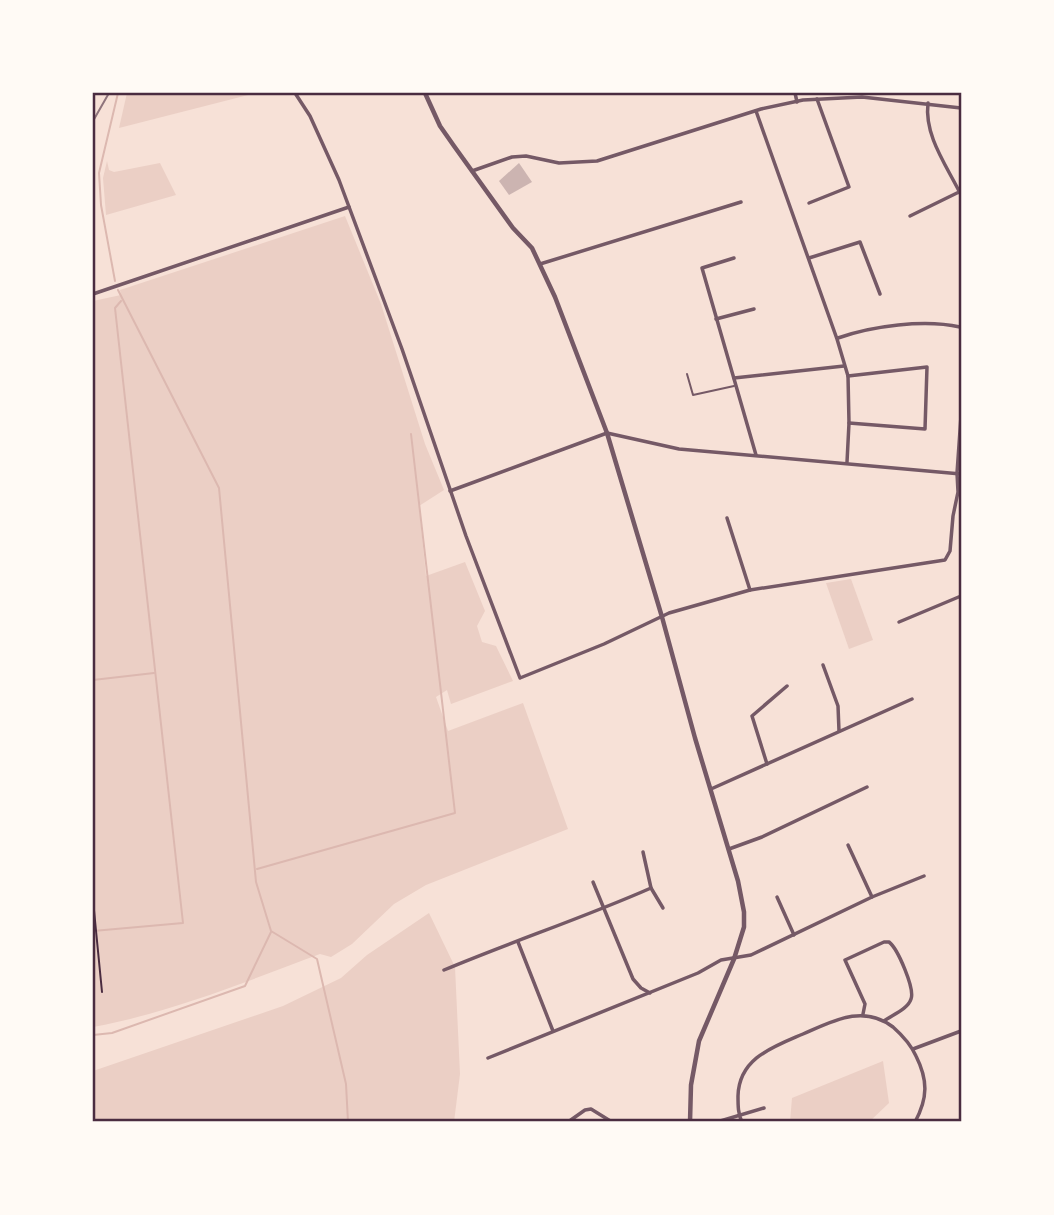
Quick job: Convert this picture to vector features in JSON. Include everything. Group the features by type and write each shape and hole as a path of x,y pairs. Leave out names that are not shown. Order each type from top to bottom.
{"street":[{"path":"295,93 310,116 349,207 520,678 662,617 750,590 946,559 950,551 958,492 961,416"},
{"path":"425,93 441,128 513,228 532,248 540,264 607,433 729,849 744,912 744,927 734,959 699,1041 691,1085 690,1122"},
{"path":"795,93 797,102"},
{"path":"472,172 526,156 559,163 597,161 756,111 817,99 862,97 961,108"},
{"path":"808,203 849,187 817,99"},
{"path":"910,216 961,193 929,131 928,103"},
{"path":"756,111 848,376 846,462"},
{"path":"540,264 741,202"},
{"path":"93,294 349,207"},
{"path":"809,258 860,242 880,294"},
{"path":"734,258 702,268 756,455"},
{"path":"716,319 754,309"},
{"path":"837,339 862,330 939,324 961,325 961,349"},
{"path":"733,379 844,366"},
{"path":"848,376 927,367 925,429 849,422"},
{"path":"450,491 607,433 679,449 959,474"},
{"path":"727,518 750,590"},
{"path":"899,622 961,596"},
{"path":"823,665 838,706 839,731"},
{"path":"767,764 752,716 787,686"},
{"path":"711,789 912,699"},
{"path":"729,849 867,787"},
{"path":"848,845 872,897"},
{"path":"643,852 651,888 663,908"},
{"path":"488,1058 698,973 720,960 751,955 872,897 924,876"},
{"path":"593,882 633,979 650,993"},
{"path":"444,970 651,888"},
{"path":"778,897 794,935"},
{"path":"518,942 553,1031"},
{"path":"863,1014 865,1004 845,960 884,942 890,942 896,947 903,965 912,999 884,1021"},
{"path":"742,1122 738,1115 739,1085 744,1071 760,1054 836,1020 863,1014 884,1021 899,1032 913,1049 926,1081 921,1111 915,1122"},
{"path":"913,1049 961,1031"},
{"path":"717,1122 764,1108"},
{"path":"571,1122 585,1110 591,1109 612,1122"}],"lane":[{"path":"687,374 693,395 735,386"}],"path":[{"path":"93,900 102,992"}],"shaded area":[{"path":"127,93 256,93 119,128"},
{"path":"107,161 109,170 114,172 160,163 176,195 106,215 103,178"},
{"path":"345,216 381,304 425,444 444,490 419,506 426,576 465,562 485,611 477,626 482,642 496,646 513,681 451,704 447,690 436,697 448,731 523,703 568,829 426,885 394,904 352,944 331,957 320,954 179,1005 93,1027 93,301 121,295 120,290"},
{"path":"851,579 873,640 849,649 826,583"},
{"path":"429,913 455,967 460,1074 454,1122 93,1122 93,1071 283,1006 341,978 367,955"},
{"path":"883,1061 889,1103 869,1122 790,1122 792,1098"}],"building":[{"path":"519,163 532,182 509,195 499,181"}],"waterway":[{"path":"115,281 101,205 99,173 118,93"},
{"path":"118,290 219,488 256,882 271,931 317,959 346,1084 348,1122"},
{"path":"93,931 183,923 115,308 121,301"},
{"path":"257,869 455,813 411,434"},
{"path":"93,680 154,673"},
{"path":"93,1035 112,1033 245,986 271,932"}],"railway":[{"path":"93,121 109,93"}]}
